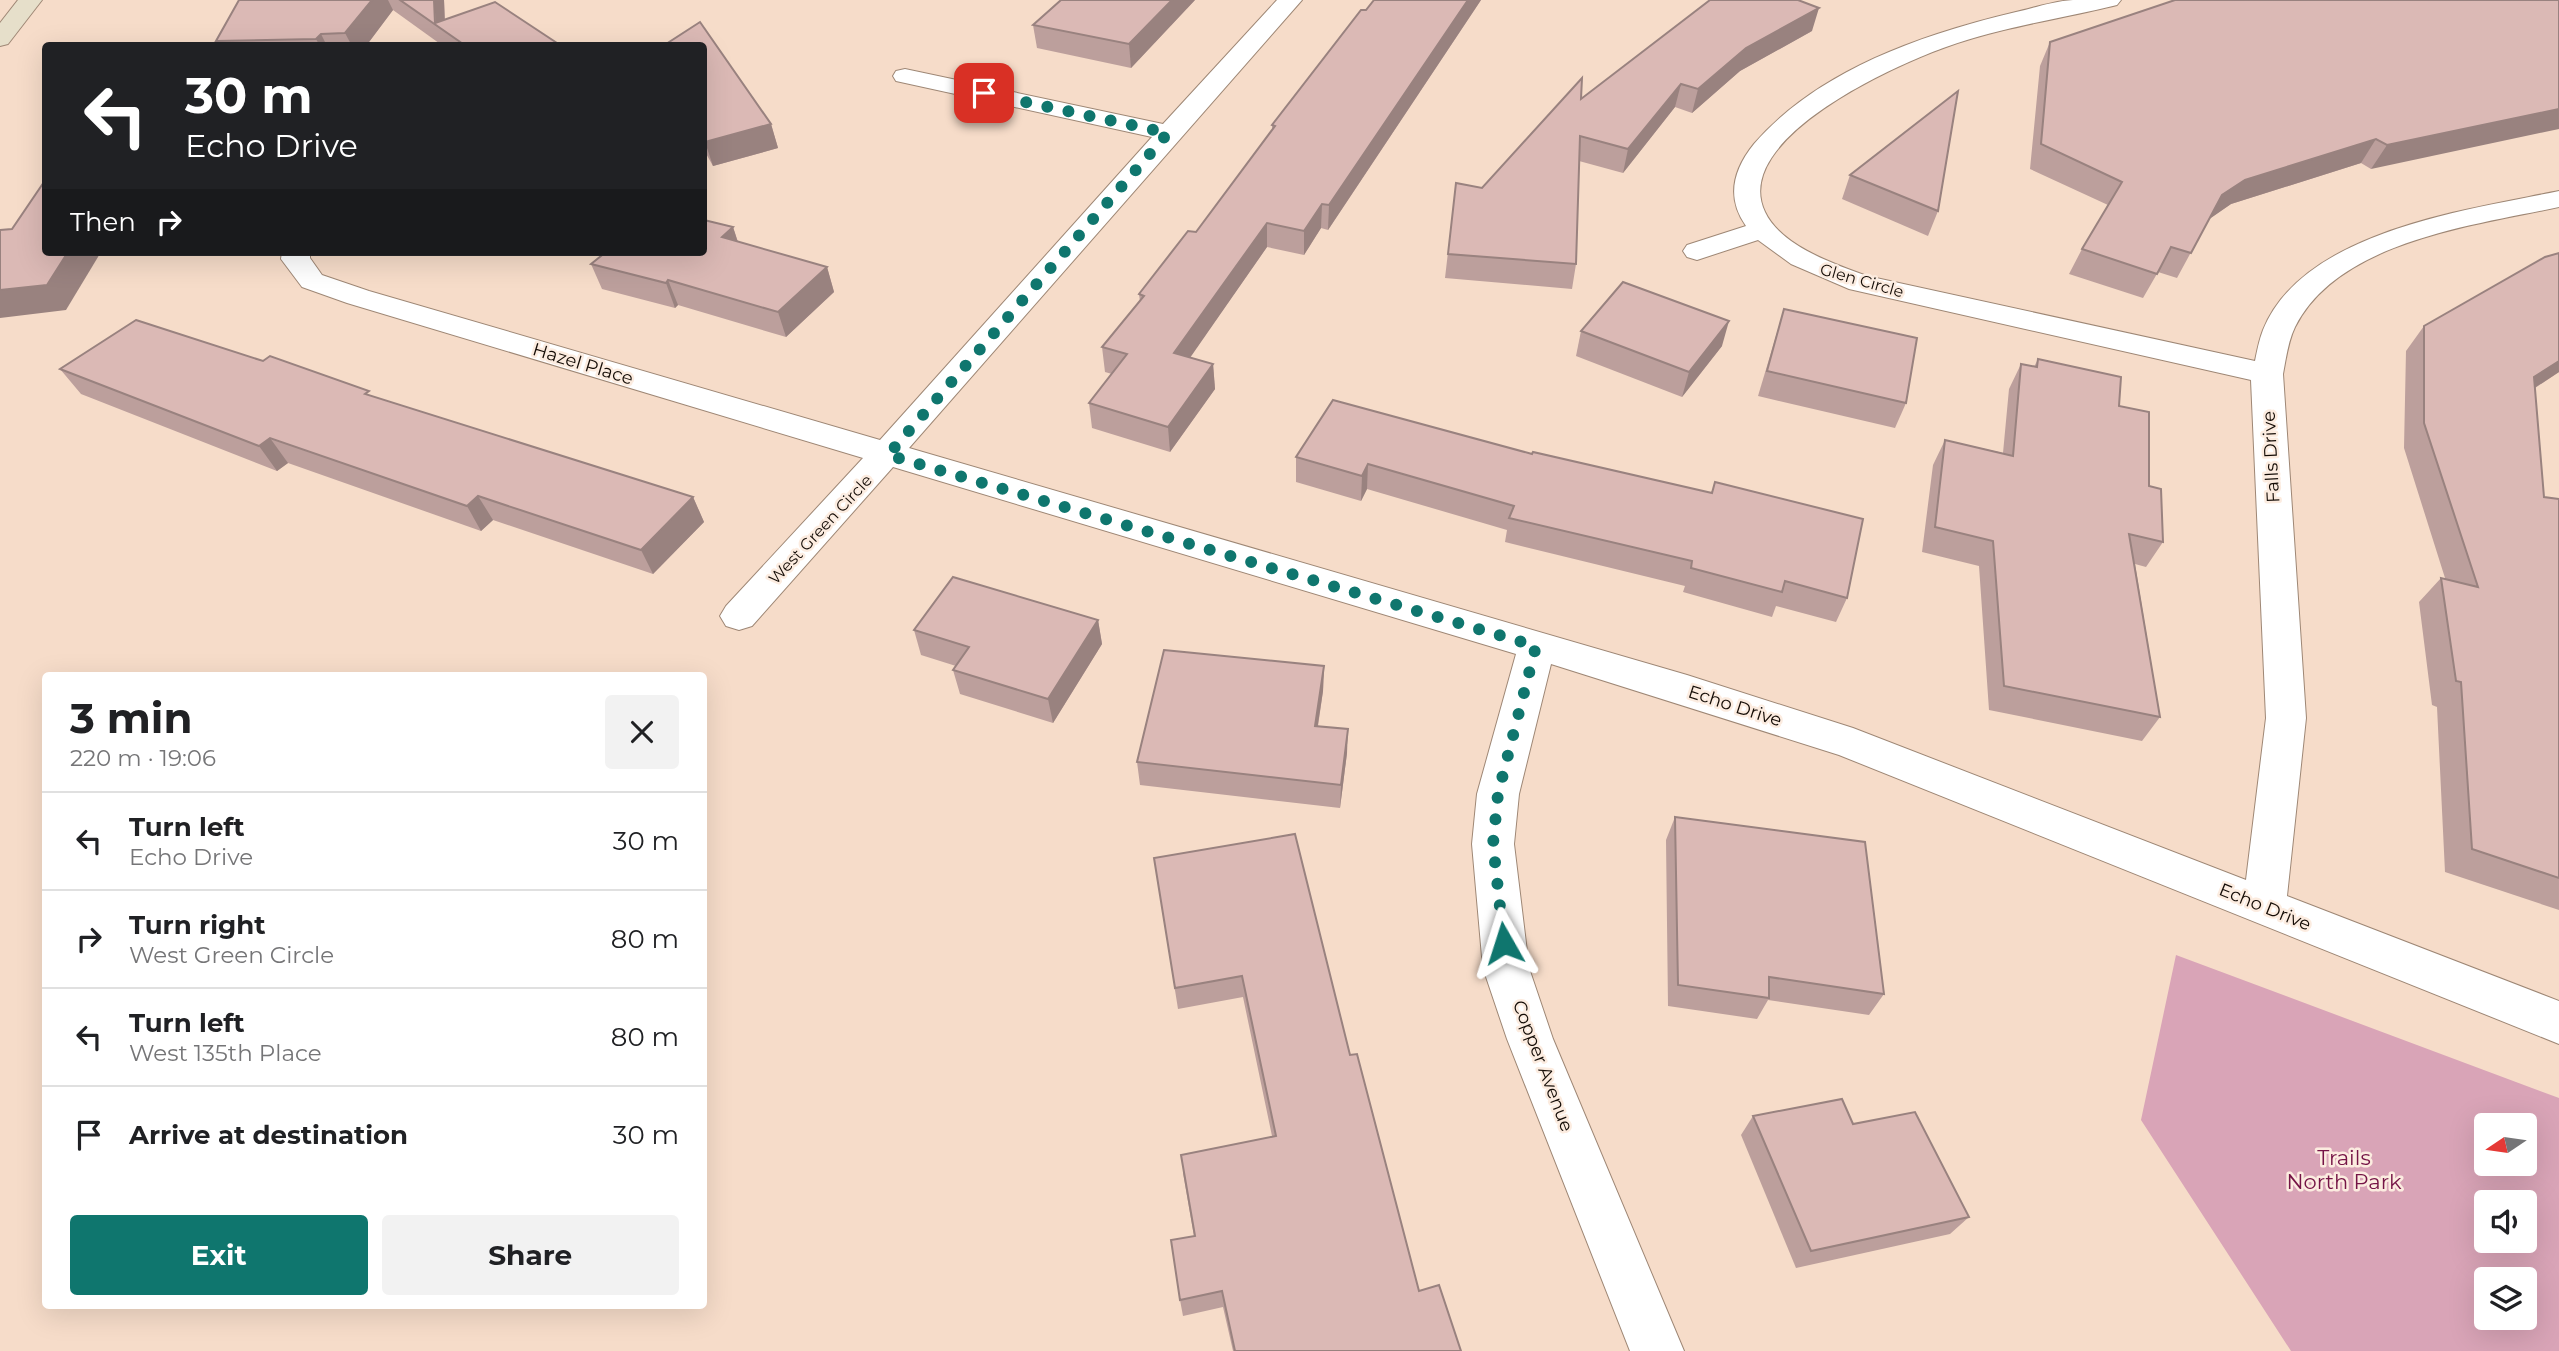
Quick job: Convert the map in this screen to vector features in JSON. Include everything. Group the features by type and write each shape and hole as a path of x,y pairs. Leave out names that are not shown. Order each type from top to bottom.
{"main road":[{"path":"0,38 30,0"}],"street":[{"name":"West Green Circle","path":"739,617 888,455 1168,133 1290,0"},
{"name":"Glen Circle","path":"2109,0 1986,26 1910,53 1851,82 1777,133 1748,176 1746,197 1764,229 1787,251 1820,270 1859,283 2267,374"},
{"path":"905,75 1168,133"},
{"name":"Falls Drive","path":"2264,907 2286,718 2267,374 2269,346 2280,320 2326,272 2368,248 2414,232 2559,199"},
{"path":"1697,251 1764,229"},
{"name":"Hazel Place","path":"295,256 312,281 358,297 888,455"},
{"name":"Echo Drive","path":"888,455 1536,646 1853,744 2559,1023"},
{"name":"Copper Avenue","path":"1536,646 1498,794 1493,844 1506,968 1530,1039 1657,1351"}],"green space":[{"name":"Trails North Park","path":"2176,955 2559,1098 2559,1351 2291,1351 2141,1120"}],"building":[{"path":"239,0 372,0 345,33 321,34 316,39 216,41"},
{"path":"400,0 434,0 435,23 495,2 555,42 460,42"},
{"path":"1061,0 1172,0 1129,44 1033,25"},
{"path":"1374,0 1468,0 1329,205 1322,204 1304,231 1267,223 1174,353 1213,364 1168,427 1089,403 1127,354 1102,347 1144,296 1139,294 1188,231 1196,232 1275,126 1272,125 1361,10 1366,10"},
{"path":"1710,0 1798,0 1819,8 1746,48 1698,89 1681,84 1628,149 1580,136 1576,264 1448,254 1456,183 1482,188 1582,78 1581,99"},
{"path":"2175,0 2559,0 2559,109 2387,145 2376,139 2245,180 2222,195 2191,253 2171,247 2157,274 2082,249 2122,182 2041,144 2050,42"},
{"path":"700,22 771,124 707,141 707,42 669,42"},
{"path":"1958,91 1938,211 1850,175"},
{"path":"42,185 42,256 65,256 47,285 0,290 0,230 12,229"},
{"path":"707,221 733,227 722,237 827,267 778,312 668,280 666,283 591,264 601,256 707,256"},
{"path":"2559,253 2559,361 2534,377 2544,497 2559,499 2559,878 2472,849 2461,682 2456,681 2441,578 2478,587 2424,423 2424,326 2545,257"},
{"path":"1623,282 1729,321 1689,372 1581,331"},
{"path":"1784,309 1917,338 1906,403 1767,371"},
{"path":"136,320 263,361 270,356 369,391 365,394 693,497 641,550 478,496 467,506 270,438 259,446 60,369"},
{"path":"2038,359 2121,377 2119,406 2149,412 2149,486 2161,489 2163,542 2129,534 2160,717 2004,686 1993,541 1935,527 1945,440 2013,456 2021,364 2037,367"},
{"path":"1333,400 1532,454 1533,452 1712,493 1715,482 1863,519 1847,598 1785,581 1782,592 1691,568 1692,561 1509,518 1514,506 1368,464 1362,476 1296,457"},
{"path":"953,577 1098,620 1048,699 953,670 969,647 914,630"},
{"path":"1164,650 1324,666 1315,726 1348,729 1341,785 1137,762"},
{"path":"1675,817 1865,842 1884,994 1769,977 1769,998 1678,985"},
{"path":"1295,834 1350,1055 1357,1054 1419,1291 1439,1285 1461,1351 1235,1351 1222,1291 1180,1300 1171,1240 1195,1236 1181,1155 1276,1136 1242,976 1175,988 1154,858"},
{"path":"1842,1099 1853,1124 1915,1112 1969,1217 1811,1251 1753,1116"}],"route":[{"path":"984,93 1168,133 888,455 1536,646 1498,794 1493,844 1504,943"}]}
